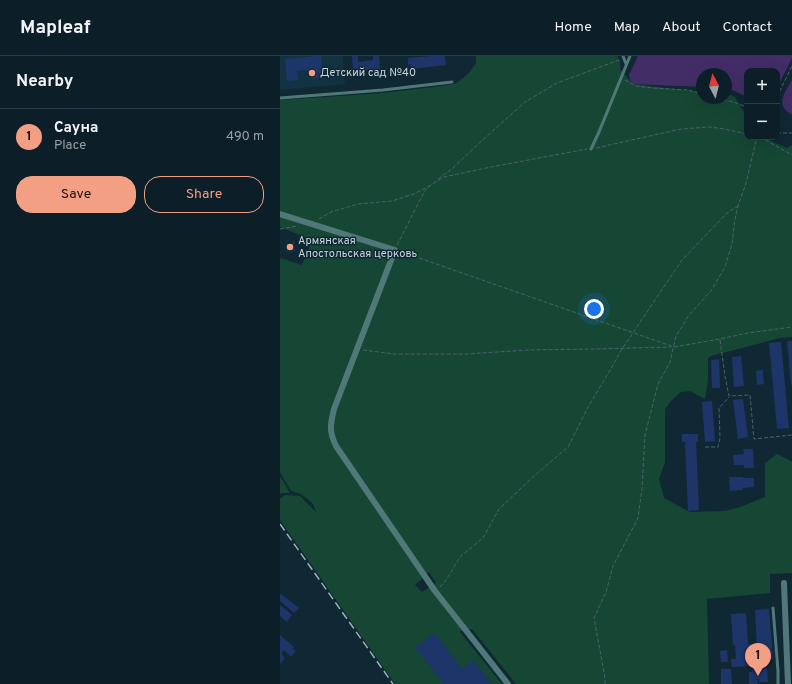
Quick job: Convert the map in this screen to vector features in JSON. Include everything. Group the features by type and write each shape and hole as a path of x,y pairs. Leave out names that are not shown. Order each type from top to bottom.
{"street":[{"path":"280,214 395,250 334,409 330,428 332,437 336,446 435,591 508,684"},
{"path":"784,583 788,684"}],"lane":[{"path":"622,56 626,64"},
{"path":"591,149 630,56"},
{"path":"280,98 383,90 452,82"},
{"path":"772,608 778,684"},
{"path":"778,671 788,670"}],"path":[{"path":"622,56 619,60 557,83 526,102 477,145 454,168 426,189 395,250 674,347"},
{"path":"780,91 792,66"},
{"path":"621,78 636,86 688,90 696,92"},
{"path":"732,102 744,106"},
{"path":"312,224 331,212 358,204 392,201 414,194 444,177 491,167 591,149 681,129 710,127 744,133"},
{"path":"780,133 792,133"},
{"path":"605,684 594,618 606,592 613,566 638,518 642,489 646,434 658,384 670,362 676,336 689,315 711,292 725,267 732,244 738,206 758,140"},
{"path":"764,140 792,155"},
{"path":"435,591 446,580 460,557 483,538 499,509 568,447 588,407 622,349 682,260 727,213 738,206"},
{"path":"280,229 299,226"},
{"path":"357,349 394,354 466,354 528,350 674,347 748,333 792,327"},
{"path":"720,339 729,396"},
{"path":"704,447 718,447 720,438 719,408 729,396 750,394 754,439 792,435"}],"shaded area":[{"name":"Детский сад №40","path":"280,56 343,56 345,84 280,90"},
{"path":"638,56 792,56 780,82 780,68 744,68 744,95 732,90 732,68 696,68 696,87 633,84 629,75"},
{"path":"792,80 792,115 784,108 782,101 784,94"}],"green space":[{"path":"476,56 617,56 620,61 620,69 633,84 696,91 696,104 732,104 732,96 735,97 744,112 744,140 769,140 787,148 792,145 792,337 780,338 711,356 708,358 708,380 705,399 690,391 681,392 665,409 665,462 659,479 664,498 690,512 725,511 765,497 765,463 777,454 792,462 792,573 770,574 770,593 707,599 709,684 516,684 472,629 459,631 502,684 395,684 280,520 280,499 285,495 300,496 316,512 313,504 308,499 301,494 291,491 280,472 280,258 302,265 312,240 280,227 280,100 383,93 442,86 457,83 469,73 476,63","holes":["429,572 436,583 422,592 415,585"]},
{"path":"280,477 282,479 290,493 280,494"}],"building":[{"path":"321,56 323,77 311,79 310,70 297,71 298,80 287,81 285,59"},
{"path":"352,56 358,56 358,62 373,60 373,56 379,56 380,69 353,71"},
{"path":"445,56 446,65 411,69 410,64 408,65 408,58"},
{"name":"Армянская Апостольская церковь","path":"294,242 295,251 287,252 286,244"},
{"path":"787,341 792,341 792,385 791,385"},
{"path":"781,342 789,428 777,429 769,343"},
{"path":"741,356 744,386 734,387 732,357"},
{"path":"719,359 720,388 712,388 711,360"},
{"path":"763,370 764,384 757,385 756,371"},
{"path":"743,399 748,437 738,439 733,400"},
{"path":"712,401 715,441 705,442 702,402"},
{"path":"682,434 698,434 698,442 696,442 699,510 688,511 685,442 682,442"},
{"path":"743,449 753,449 754,468 744,468 744,465 734,465 733,455 744,454"},
{"path":"729,477 754,478 754,487 730,491"},
{"path":"281,594 299,608 294,613 280,601"},
{"path":"280,605 292,615 287,622 280,616"},
{"path":"769,609 773,659 758,660 758,656 753,657 753,666 732,667 731,659 736,659 735,645 733,646 731,614 746,613 748,644 752,644 752,648 757,647 755,610"},
{"path":"435,633 462,669 473,660 492,684 444,684 415,647"},
{"path":"280,635 294,647 292,649 296,651 291,657 284,650 281,654 285,658 280,664"},
{"path":"727,650 728,662 721,662 720,651"},
{"path":"759,667 759,669 767,668 768,682 759,682 759,679 757,679 758,684 749,684 749,672 752,672 752,668"},
{"path":"721,669 731,669 732,684 721,684"}],"railway":[{"path":"280,524 393,684"}],"place":[{"name":"Детский сад №40","path":"312,73"},
{"name":"Армянская Апостольская церковь","path":"290,247"},
{"name":"Сауна","path":"758,676"}]}
